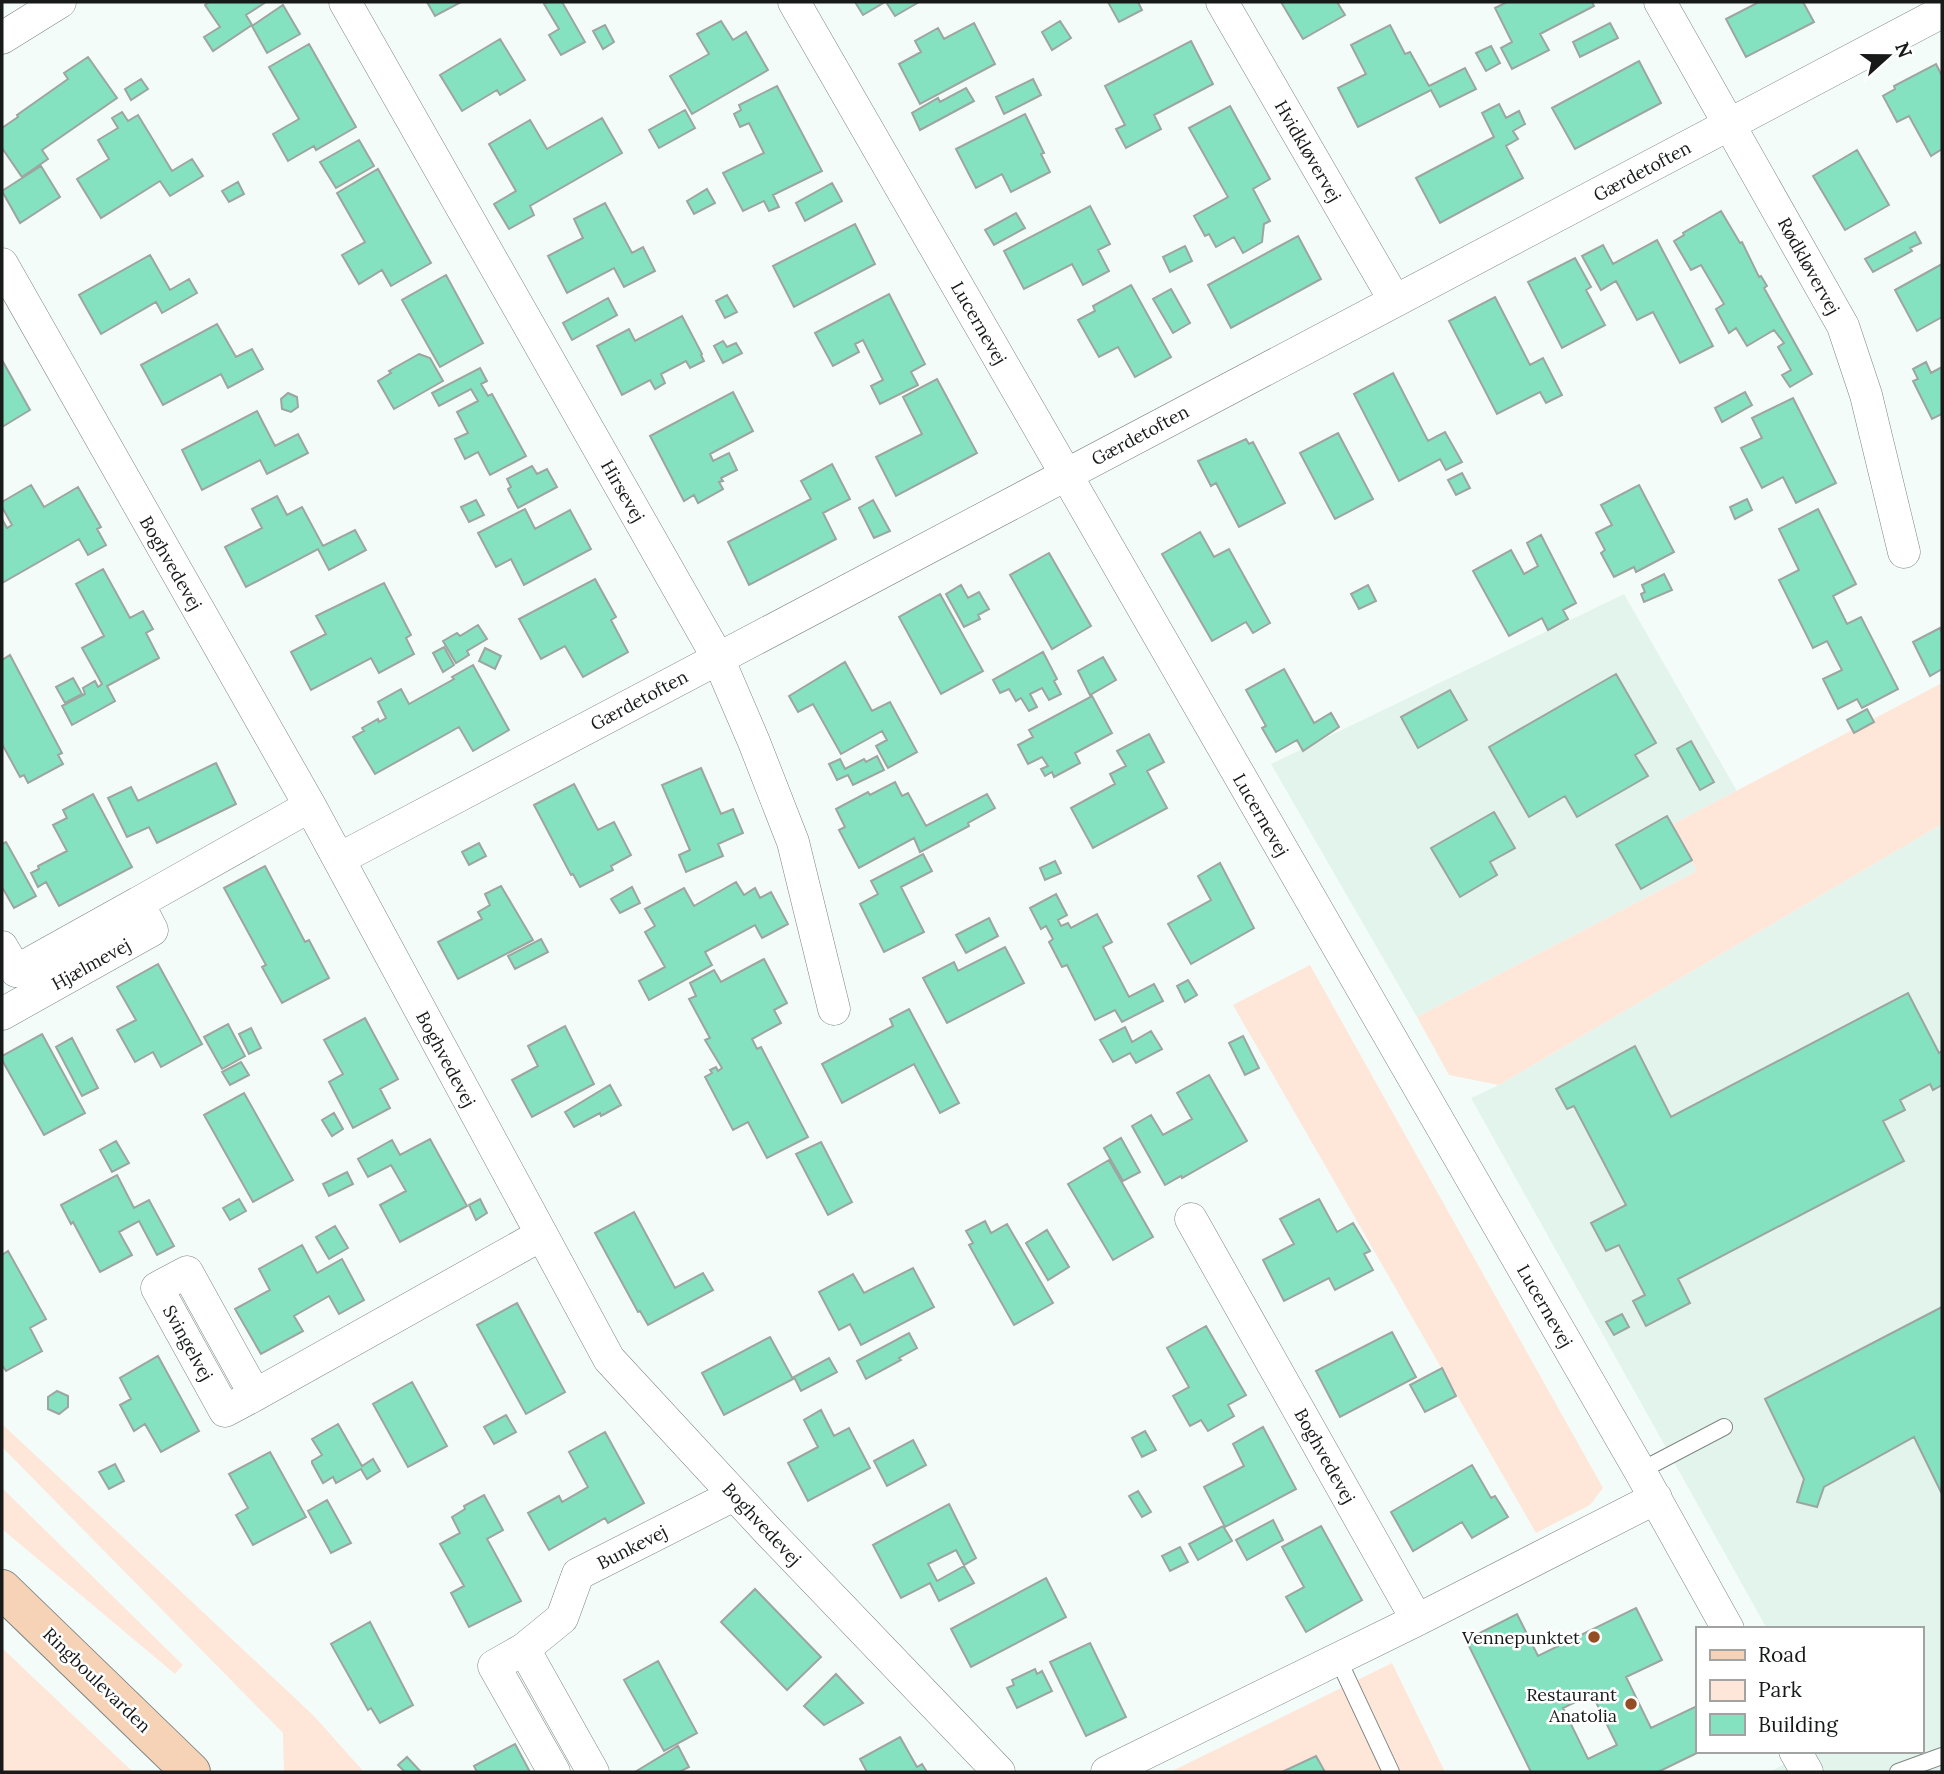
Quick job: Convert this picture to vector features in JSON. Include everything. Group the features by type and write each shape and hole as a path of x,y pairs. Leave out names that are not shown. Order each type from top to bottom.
{"main road":[{"name":"Ringboulevarden","path":"2,1589 191,1772"}],"street":[{"path":"2,38 60,2"},
{"name":"Hirsevej","path":"345,2 718,658 793,842 834,1009"},
{"name":"Lucernevej","path":"793,2 1656,1498 1727,1627"},
{"name":"Hvidkløvervej","path":"1222,2 1395,301"},
{"name":"Rødkløvervej","path":"1660,2 1843,326 1867,395 1904,552"},
{"name":"Gærdetoften","path":"339,859 1942,12"},
{"name":"Boghvedevej","path":"2,264 310,806 610,1359 734,1495 999,1772"},
{"name":"Hjælmevej","path":"2,947 16,971 310,806"},
{"name":"Hjælmevej","path":"2,1014 152,930 138,903"},
{"name":"Boghvedevej","path":"1191,1219 1417,1620"},
{"path":"255,1395 541,1235"},
{"name":"Bunkevej","path":"554,1772 494,1666 524,1649 562,1618 578,1574 734,1495"},
{"path":"1107,1772 1417,1620 1656,1498"},
{"path":"524,1649 593,1772"},
{"path":"1796,1753 1807,1772"}],"lane":[{"path":"1640,1471 1724,1427"},
{"path":"1338,1659 1391,1772"},
{"path":"1898,1772 1942,1756"}],"shaded area":[{"path":"1624,594 1737,791 1673,824 1697,871 1417,1017 1271,764"},
{"path":"1942,824 1942,1772 1769,1772 1808,1753 1923,1753 1923,1627 1766,1627 1471,1098 1499,1085"}],"green space":[{"path":"1942,683 1942,824 1499,1085 1449,1075 1417,1017 1697,871 1673,824"},
{"path":"1310,965 1603,1488 1590,1505 1536,1533 1233,1005"},
{"path":"2,1424 314,1716 364,1772 284,1772 283,1733 2,1447"},
{"path":"2,1488 183,1665 175,1674 2,1529"},
{"path":"2,1648 133,1772 2,1772"},
{"path":"1392,1663 1445,1772 1170,1772"}],"building":[{"path":"209,2 266,2 246,15 252,25 213,51 204,37 220,27 205,5"},
{"path":"427,2 461,2 435,16"},
{"path":"562,2 585,42 561,55 549,35 559,29 544,4"},
{"path":"855,2 885,2 863,15"},
{"path":"886,2 919,2 895,16"},
{"path":"1108,2 1138,2 1142,10 1119,22"},
{"path":"1281,2 1337,2 1345,15 1303,39"},
{"path":"1507,2 1592,2 1594,6 1540,34 1549,50 1512,69 1501,48 1512,42 1495,8"},
{"path":"1759,2 1803,2 1814,22 1746,57 1726,19"},
{"path":"283,5 300,34 267,53 252,26"},
{"path":"721,21 733,40 746,32 768,70 692,114 670,76 709,54 697,34"},
{"path":"1060,21 1071,38 1052,50 1042,32"},
{"path":"974,23 995,64 920,104 899,64 921,52 915,41 938,28 944,39"},
{"path":"1610,23 1618,38 1580,57 1573,42"},
{"path":"605,25 614,42 603,49 593,31"},
{"path":"1390,25 1405,54 1410,52 1429,86 1465,68 1476,89 1440,107 1431,90 1358,127 1338,88 1366,74 1351,45"},
{"path":"500,39 525,80 500,95 497,90 462,111 440,75"},
{"path":"1191,41 1213,84 1154,115 1161,129 1126,148 1116,129 1125,125 1105,86"},
{"path":"309,44 356,127 316,150 314,146 288,161 273,134 299,119 269,67"},
{"path":"1491,46 1500,63 1486,71 1476,53"},
{"path":"88,57 117,98 42,150 48,159 22,177 2,148 2,128 68,79 64,73"},
{"path":"1639,61 1661,103 1575,149 1552,108"},
{"path":"1936,64 1942,76 1942,149 1931,156 1909,116 1897,122 1883,96 1895,89 1894,86"},
{"path":"141,79 148,89 131,100 125,89"},
{"path":"1033,79 1041,95 1004,114 996,97"},
{"path":"777,86 822,171 773,195 779,207 769,211 764,201 743,211 723,173 764,153 749,123 740,127 734,114 741,110 739,105"},
{"path":"966,88 974,101 920,130 912,113 938,98 940,102"},
{"path":"1499,104 1506,118 1519,111 1525,124 1513,131 1518,139 1506,146 1523,178 1440,223 1416,178 1494,137 1482,113"},
{"path":"1230,106 1270,179 1253,189 1270,221 1264,224 1262,242 1243,253 1234,237 1216,247 1209,234 1205,236 1194,216 1228,197 1189,128"},
{"path":"685,110 695,128 659,148 649,130"},
{"path":"122,112 128,121 138,115 172,171 192,159 203,176 170,196 160,181 101,218 77,179 109,159 98,140 118,128 112,118"},
{"path":"1025,114 1050,172 1011,192 1002,174 976,188 956,149"},
{"path":"602,118 622,153 530,206 534,215 509,229 494,204 516,191 489,144 530,120 547,149"},
{"path":"359,140 374,166 336,188 320,162"},
{"path":"1857,150 1889,205 1845,230 1813,176"},
{"path":"41,166 60,197 20,223 2,191"},
{"path":"378,169 431,263 391,286 382,270 359,284 342,255 365,242 337,193"},
{"path":"238,182 244,194 229,202 222,191"},
{"path":"832,183 842,201 805,221 796,203"},
{"path":"707,189 715,203 694,214 687,201"},
{"path":"605,203 632,253 643,247 655,271 624,287 614,268 567,293 548,256 583,238 574,219"},
{"path":"1090,206 1110,244 1098,250 1109,271 1083,285 1072,264 1024,289 1004,251"},
{"path":"1721,211 1740,243 1742,242 1759,277 1761,276 1767,286 1764,288 1812,374 1790,387 1782,375 1791,370 1778,347 1784,343 1774,330 1747,346 1736,328 1729,333 1716,309 1724,304 1701,265 1691,270 1674,241"},
{"path":"1016,213 1025,228 994,245 985,230"},
{"path":"855,224 875,264 794,307 773,266"},
{"path":"1915,232 1921,243 1910,248 1912,251 1873,272 1865,259"},
{"path":"1298,236 1321,279 1231,328 1208,285"},
{"path":"1657,240 1713,346 1680,363 1653,312 1637,320 1616,281 1601,290 1582,256 1603,245 1613,264"},
{"path":"1185,246 1192,261 1170,272 1163,257"},
{"path":"150,255 170,290 189,279 197,293 162,313 156,302 101,334 79,295"},
{"path":"1575,258 1591,287 1586,290 1605,325 1562,348 1528,282"},
{"path":"1942,264 1942,317 1917,331 1895,290"},
{"path":"446,275 483,343 440,367 402,300"},
{"path":"1131,285 1171,357 1135,377 1118,347 1099,357 1078,320 1095,311 1093,306"},
{"path":"1171,289 1190,323 1173,333 1153,299"},
{"path":"889,294 925,364 911,372 918,385 880,404 871,386 883,380 863,340 855,344 859,352 833,366 815,333"},
{"path":"727,295 737,312 725,318 716,301"},
{"path":"1495,297 1530,365 1543,358 1562,395 1546,403 1540,392 1497,414 1449,321"},
{"path":"608,298 617,315 572,340 563,323"},
{"path":"682,316 704,361 690,368 686,361 661,374 665,383 655,389 650,380 622,395 597,346 629,329 635,341"},
{"path":"217,324 236,357 252,349 263,369 228,388 221,374 163,405 141,365"},
{"path":"723,341 727,347 736,343 742,353 723,363 714,346"},
{"path":"419,354 430,358 443,381 394,409 378,381 391,373 389,371"},
{"path":"2,360 30,410 2,427"},
{"path":"1926,362 1931,373 1942,367 1942,414 1932,419 1913,381 1918,379 1913,369"},
{"path":"480,368 487,381 481,384 488,396 492,394 526,456 490,475 478,452 465,459 455,439 468,433 457,412 478,401 471,389 439,406 432,393"},
{"path":"1393,373 1428,441 1445,432 1462,462 1446,470 1440,459 1399,481 1354,394"},
{"path":"937,379 977,453 896,496 876,457 922,434 903,397"},
{"path":"733,392 753,431 710,454 713,461 729,453 737,470 721,478 723,481 719,482 723,489 698,503 694,495 684,501 650,436"},
{"path":"1745,392 1752,405 1722,422 1715,408"},
{"path":"288,393 297,397 298,407 291,412 282,409 281,399"},
{"path":"1793,398 1836,483 1796,503 1783,477 1762,488 1741,448 1762,438 1752,418"},
{"path":"257,411 275,446 298,434 308,453 267,474 260,460 202,490 182,450"},
{"path":"1338,433 1373,499 1335,519 1300,453"},
{"path":"1246,439 1249,444 1253,442 1285,503 1239,527 1216,483 1211,486 1198,461"},
{"path":"832,464 850,499 823,513 836,539 749,585 728,542 811,499 801,481"},
{"path":"532,466 537,474 547,469 557,487 518,508 508,489 511,487 507,479"},
{"path":"1462,473 1470,488 1456,495 1448,480"},
{"path":"31,485 44,507 78,487 101,527 97,529 106,545 88,555 79,539 2,583 2,519 7,528 12,525 2,502"},
{"path":"1639,485 1674,552 1636,572 1634,567 1614,577 1601,553 1605,550 1596,533 1612,525 1601,505"},
{"path":"277,496 287,515 302,507 323,546 355,530 366,550 329,570 318,549 246,587 225,547 262,528 252,509"},
{"path":"1747,499 1752,510 1735,519 1730,507"},
{"path":"476,500 484,515 469,522 461,507"},
{"path":"873,500 890,531 874,538 859,508"},
{"path":"525,509 535,529 570,510 591,549 524,585 511,559 496,567 478,533"},
{"path":"1818,509 1856,584 1833,596 1847,624 1861,617 1898,689 1862,708 1857,699 1838,709 1823,679 1842,670 1827,641 1813,648 1779,580 1799,570 1779,529"},
{"path":"1200,532 1214,557 1229,549 1270,623 1253,633 1246,622 1212,641 1162,554"},
{"path":"1541,535 1576,603 1563,610 1568,619 1548,630 1542,618 1509,636 1473,571 1511,550 1524,574 1538,566 1527,543"},
{"path":"1049,553 1091,626 1052,649 1010,575"},
{"path":"103,569 130,618 143,611 153,629 146,633 159,658 107,686 115,701 72,725 62,706 85,694 83,688 95,681 98,687 102,684 82,648 104,636 76,584"},
{"path":"1664,574 1672,590 1644,602 1641,594 1645,592 1642,585"},
{"path":"595,579 616,617 611,620 628,652 583,677 565,646 541,659 519,619"},
{"path":"384,583 411,635 406,638 414,654 379,673 371,658 311,690 291,652 326,634 316,616"},
{"path":"961,585 968,598 979,592 989,609 978,615 980,619 964,627 946,594"},
{"path":"1368,585 1376,601 1359,609 1351,594"},
{"path":"940,594 983,671 941,694 899,617"},
{"path":"478,625 487,639 467,651 469,655 456,663 443,641 457,633 460,636"},
{"path":"1940,628 1942,669 1930,676 1913,642"},
{"path":"444,647 454,665 443,672 433,653"},
{"path":"485,648 501,656 495,669 479,661"},
{"path":"1043,652 1057,679 1054,681 1061,694 1049,700 1042,688 1030,694 1037,707 1029,711 1021,698 1016,701 1009,689 1000,693 993,680"},
{"path":"10,655 62,753 58,755 63,764 28,783 24,775 20,777 2,744 2,660"},
{"path":"1103,657 1116,680 1090,695 1078,671"},
{"path":"845,662 872,711 890,702 917,752 888,768 876,746 887,740 882,731 841,754 813,704 798,712 789,696"},
{"path":"473,665 509,730 473,751 459,727 375,774 353,737 364,731 362,728 378,719 379,722 386,718 378,702 401,689 409,704"},
{"path":"1284,669 1314,723 1331,713 1339,727 1303,751 1297,740 1276,752 1262,728 1266,726 1246,690"},
{"path":"1616,674 1656,743 1635,755 1648,776 1577,817 1565,796 1529,817 1489,747"},
{"path":"73,678 82,694 65,703 56,687"},
{"path":"1450,690 1467,720 1418,748 1401,717"},
{"path":"1092,696 1112,733 1075,753 1080,763 1054,777 1052,772 1045,776 1041,769 1048,766 1042,757 1028,764 1018,745 1033,737 1029,730"},
{"path":"1867,709 1874,722 1854,733 1847,720"},
{"path":"1149,734 1164,762 1147,771 1167,808 1093,848 1071,808 1115,784 1110,774 1126,766 1117,751"},
{"path":"1691,741 1714,782 1700,790 1677,749"},
{"path":"877,756 884,770 853,785 848,775 837,780 829,764 840,759 845,769 864,759 866,762"},
{"path":"216,763 236,804 157,843 149,827 127,837 108,798 131,787 138,801"},
{"path":"701,768 721,814 733,809 743,833 718,844 723,856 686,872 679,855 690,850 662,785"},
{"path":"895,782 902,796 908,793 926,826 987,794 995,808 968,823 969,826 920,852 914,838 859,868 839,830 845,827 836,809 868,792 870,795"},
{"path":"574,784 598,830 614,822 631,855 611,866 613,870 580,887 534,805"},
{"path":"93,794 132,867 59,906 46,882 38,887 31,873 39,869 38,866 67,851 53,825 67,818 63,810"},
{"path":"1494,812 1515,848 1490,862 1497,875 1460,897 1431,848"},
{"path":"1667,816 1692,860 1641,889 1616,845"},
{"path":"6,842 36,896 14,908 2,887 2,844"},
{"path":"479,843 486,856 469,865 462,852"},
{"path":"923,854 932,871 901,887 924,932 884,952 860,904 878,894 871,881"},
{"path":"1055,861 1061,873 1045,880 1040,868"},
{"path":"1220,863 1254,928 1191,964 1168,924 1211,900 1198,876"},
{"path":"265,866 305,942 309,940 329,978 282,1003 262,967 266,965 224,888"},
{"path":"736,882 744,895 755,888 760,898 771,892 788,924 762,938 755,925 705,952 712,965 649,1000 639,981 665,967 645,932 655,926 645,909 684,888 694,906"},
{"path":"501,886 533,940 458,979 438,942 482,919 478,912 490,905 485,894"},
{"path":"632,887 640,903 620,913 611,899"},
{"path":"1056,894 1067,915 1058,920 1061,926 1068,923 1071,928 1097,914 1112,942 1103,947 1129,997 1154,984 1163,1001 1122,1022 1115,1010 1095,1020 1067,965 1062,967 1049,942 1053,939 1046,926 1041,929 1030,908"},
{"path":"989,918 998,936 966,953 956,935"},
{"path":"541,939 548,952 515,969 508,956"},
{"path":"1005,947 1024,983 947,1023 923,978 954,962 958,971"},
{"path":"764,959 787,1003 774,1010 781,1023 752,1039 757,1049 761,1047 808,1137 767,1158 748,1122 733,1130 705,1077 712,1073 710,1070 716,1067 718,1071 722,1068 705,1040 710,1038 689,999 696,996 690,983 714,970 721,982"},
{"path":"158,964 202,1044 161,1067 153,1052 135,1062 117,1030 136,1020 117,987"},
{"path":"1188,980 1197,995 1185,1002 1177,986"},
{"path":"1908,993 1939,1053 1942,1051 1942,1085 1933,1090 1930,1084 1900,1100 1905,1110 1883,1121 1904,1161 1678,1279 1690,1303 1646,1326 1633,1301 1645,1295 1619,1245 1606,1251 1591,1223 1626,1205 1574,1106 1567,1109 1556,1089 1635,1046 1671,1117"},
{"path":"909,1009 959,1103 940,1113 914,1064 842,1103 822,1064 893,1026 890,1019"},
{"path":"365,1018 398,1079 380,1089 390,1108 353,1128 329,1082 343,1074 324,1040"},
{"path":"228,1024 245,1056 222,1069 204,1037"},
{"path":"565,1026 594,1084 532,1117 512,1080 538,1066 528,1046"},
{"path":"1125,1027 1132,1042 1151,1031 1162,1049 1136,1063 1130,1053 1113,1062 1100,1040"},
{"path":"251,1028 261,1048 249,1054 239,1034"},
{"path":"42,1034 85,1113 44,1135 2,1060 2,1056"},
{"path":"1243,1036 1259,1068 1245,1075 1229,1043"},
{"path":"72,1038 98,1088 82,1096 56,1047"},
{"path":"241,1062 249,1075 230,1085 222,1072"},
{"path":"1209,1075 1247,1141 1165,1185 1132,1126 1151,1115 1163,1135 1192,1119 1177,1093"},
{"path":"610,1085 621,1105 574,1127 565,1112"},
{"path":"244,1093 293,1180 253,1202 204,1115"},
{"path":"334,1113 343,1129 332,1136 322,1120"},
{"path":"1121,1138 1140,1172 1123,1181 1104,1148"},
{"path":"430,1139 467,1206 400,1242 380,1205 406,1191 391,1165 368,1177 358,1159 392,1140 400,1155"},
{"path":"116,1141 129,1163 112,1172 100,1150"},
{"path":"821,1142 852,1202 828,1215 796,1154"},
{"path":"1109,1160 1153,1237 1113,1260 1068,1184"},
{"path":"347,1172 353,1184 329,1196 323,1184"},
{"path":"117,1175 134,1208 149,1200 174,1246 157,1255 139,1221 119,1232 132,1255 100,1272 61,1205"},
{"path":"239,1199 246,1211 230,1220 223,1208"},
{"path":"480,1199 487,1213 476,1220 469,1205"},
{"path":"1319,1199 1337,1232 1353,1223 1370,1251 1364,1254 1373,1270 1335,1290 1329,1278 1284,1301 1263,1260 1294,1244 1280,1219"},
{"path":"634,1212 675,1288 703,1273 713,1290 648,1325 640,1311 638,1312 595,1233"},
{"path":"985,1221 991,1233 1007,1224 1053,1303 1014,1325 969,1245 973,1243 966,1231"},
{"path":"335,1226 348,1248 329,1259 316,1237"},
{"path":"1047,1230 1069,1267 1048,1280 1026,1243"},
{"path":"302,1245 317,1273 342,1259 364,1300 339,1314 329,1296 294,1316 303,1331 261,1354 235,1309 270,1290 259,1269"},
{"path":"8,1251 46,1319 30,1328 42,1351 6,1371 2,1365 2,1255"},
{"path":"913,1268 934,1307 861,1345 850,1324 839,1330 819,1292 853,1274 864,1293"},
{"path":"517,1303 565,1392 526,1414 477,1325"},
{"path":"1942,1307 1942,1494 1914,1437 1824,1487 1817,1507 1797,1502 1804,1479 1765,1399"},
{"path":"1622,1314 1629,1327 1614,1335 1606,1322"},
{"path":"1206,1326 1246,1395 1228,1405 1234,1416 1208,1431 1201,1420 1190,1426 1173,1396 1189,1387 1167,1348"},
{"path":"1392,1332 1416,1377 1340,1417 1316,1371"},
{"path":"909,1333 917,1348 866,1379 857,1361"},
{"path":"770,1337 793,1379 724,1415 702,1373"},
{"path":"158,1356 199,1431 161,1452 145,1424 134,1431 120,1405 131,1399 120,1378"},
{"path":"829,1358 837,1372 801,1391 794,1377"},
{"path":"1442,1368 1456,1396 1425,1412 1410,1385"},
{"path":"412,1382 447,1446 408,1467 373,1404"},
{"path":"57,1391 68,1396 68,1407 59,1414 48,1409 48,1397"},
{"path":"821,1410 834,1436 849,1428 870,1468 808,1501 788,1463 818,1447 804,1420"},
{"path":"506,1415 516,1432 494,1444 484,1427"},
{"path":"338,1424 362,1466 373,1459 380,1471 367,1479 361,1469 336,1483 333,1477 323,1483 312,1463 322,1455 312,1439"},
{"path":"1263,1427 1296,1489 1225,1527 1204,1487 1244,1466 1233,1444"},
{"path":"1145,1431 1156,1450 1142,1457 1132,1438"},
{"path":"605,1432 644,1503 608,1523 605,1518 549,1550 528,1513 559,1496 562,1502 588,1487 569,1452"},
{"path":"913,1440 926,1465 887,1486 874,1461"},
{"path":"270,1452 306,1517 253,1545 236,1515 248,1508 229,1474"},
{"path":"115,1464 124,1481 109,1489 99,1472"},
{"path":"1472,1465 1491,1498 1495,1496 1508,1517 1472,1538 1462,1522 1413,1551 1391,1512"},
{"path":"1138,1491 1151,1512 1142,1517 1129,1496"},
{"path":"484,1495 503,1530 487,1539 521,1601 469,1627 451,1593 464,1586 440,1544 460,1533 452,1517 465,1509 464,1506"},
{"path":"327,1500 351,1543 331,1553 308,1511"},
{"path":"949,1504 976,1558 964,1565 956,1550 928,1564 937,1581 964,1566 974,1583 939,1601 930,1583 901,1598 873,1545"},
{"path":"1273,1520 1283,1540 1247,1560 1236,1540"},
{"path":"1223,1526 1232,1541 1198,1560 1189,1544"},
{"path":"1321,1526 1362,1600 1306,1632 1286,1597 1304,1587 1282,1547"},
{"path":"1180,1547 1188,1562 1170,1571 1162,1556"},
{"path":"1046,1578 1066,1617 971,1667 951,1629"},
{"path":"755,1589 821,1657 787,1690 721,1622"},
{"path":"1636,1608 1662,1660 1626,1677 1651,1728 1696,1706 1697,1753 1658,1772 1531,1772 1466,1640 1517,1614 1538,1656","holes":["1592,1694 1617,1745 1588,1759 1563,1708"]},
{"path":"370,1622 413,1705 380,1723 371,1708 368,1710 331,1644"},
{"path":"1090,1643 1126,1717 1086,1736 1050,1662"},
{"path":"658,1661 697,1733 664,1751 624,1680"},
{"path":"1035,1669 1037,1674 1042,1671 1052,1691 1017,1708 1007,1688 1014,1685 1012,1680"},
{"path":"836,1674 863,1703 824,1725 804,1706"},
{"path":"900,1737 917,1767 922,1764 927,1772 867,1772 860,1759"},
{"path":"515,1744 530,1772 477,1772 474,1766"},
{"path":"678,1746 689,1767 679,1772 635,1772"},
{"path":"1316,1756 1325,1772 1282,1772"},
{"path":"407,1757 421,1772 405,1772 398,1765"}],"place":[{"name":"Vennepunktet","path":"1594,1637"},
{"name":"Restaurant Anatolia","path":"1631,1704"}]}
